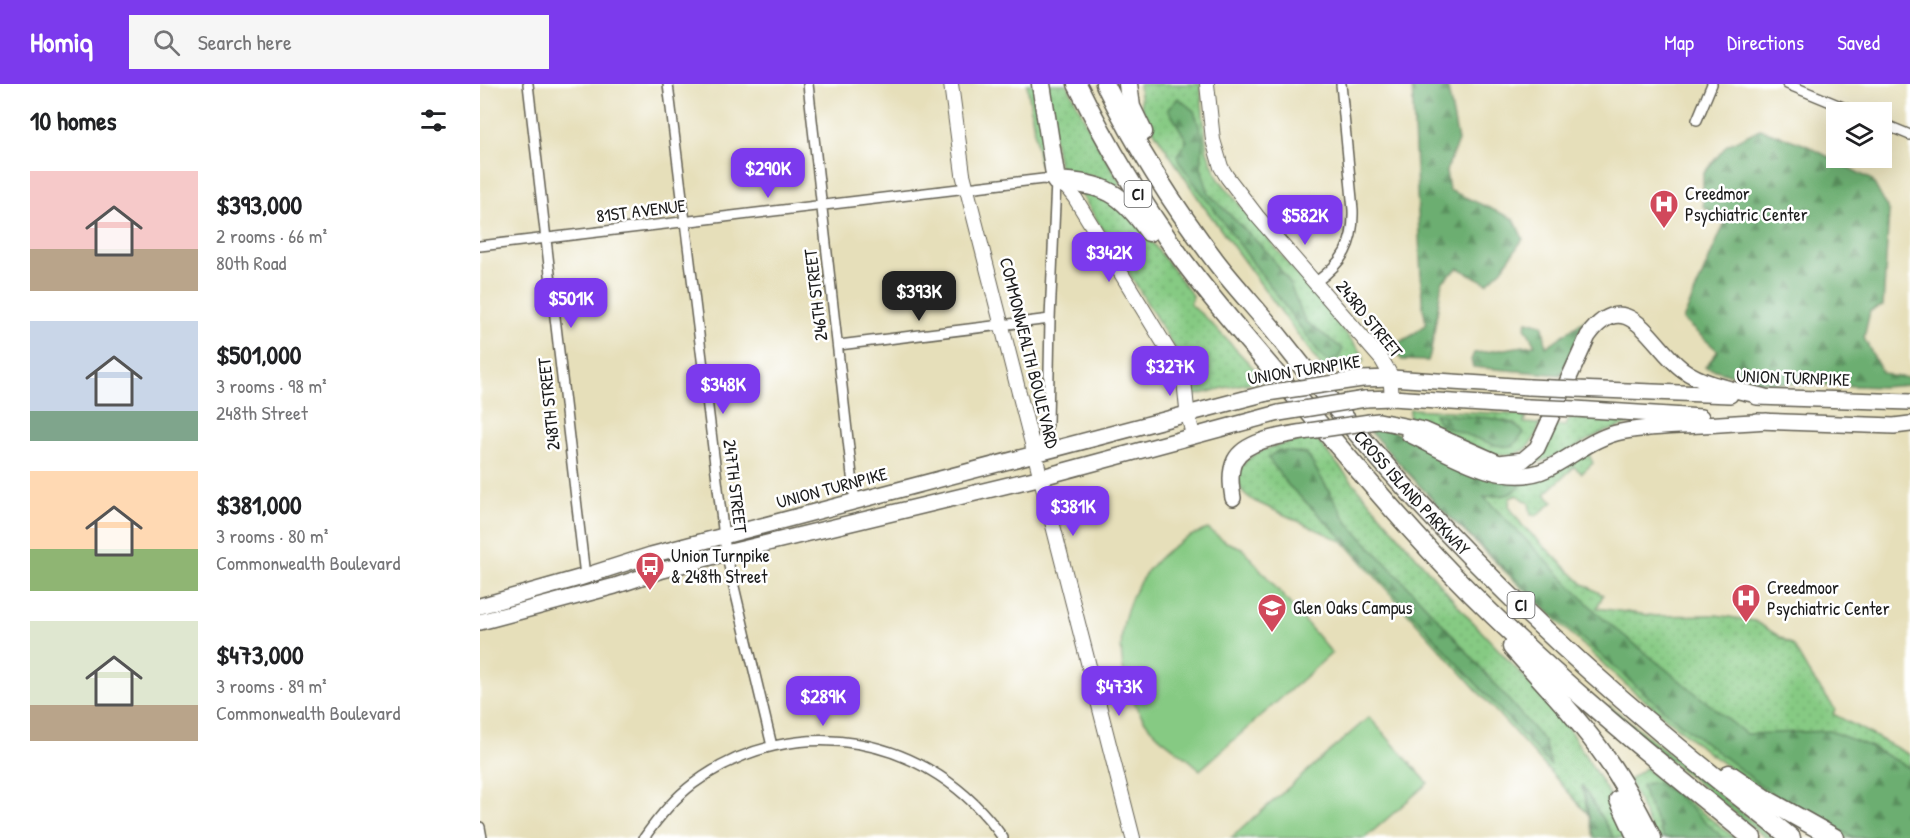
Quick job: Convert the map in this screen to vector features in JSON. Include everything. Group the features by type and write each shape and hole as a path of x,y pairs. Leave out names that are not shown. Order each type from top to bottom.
{"highway":[{"path":"1041,84 1056,181 1082,182 1099,186 1121,200 1137,215 1162,250 1210,296"},
{"name":"CROSS ISLAND PARKWAY","path":"1077,84 1133,186 1183,260 1210,296 1395,513 1452,574 1577,692 1642,750 1752,838"},
{"name":"CROSS ISLAND PARKWAY","path":"1105,84 1135,140 1173,202 1216,261 1301,368 1413,495 1471,557 1597,676 1658,731 1791,838"},
{"path":"1128,84 1134,114 1185,199 1216,261"},
{"path":"1395,513 1577,719 1609,762 1652,838"},
{"path":"1524,660 1573,721 1601,765 1637,838"},
{"path":"1597,676 1713,764 1769,801 1835,838"}],"main road":[{"path":"1233,498 1231,472 1235,459 1262,440 1375,421 1430,432 1499,463 1522,460 1537,448 1588,336 1597,323 1608,317 1623,315 1637,322 1682,369 1706,382 1765,397"},
{"name":"UNION TURNPIKE","path":"480,606 651,555 1267,393 1362,379 1391,378 1529,387 1910,402"},
{"name":"UNION TURNPIKE","path":"480,622 726,553 1042,477 1279,413 1365,399 1392,398 1767,421 1894,426 1910,424"},
{"path":"1375,421 1490,472 1514,476 1546,470 1595,441 1614,433 1643,428 1767,421"}],"street":[{"name":"248TH STREET","path":"528,84 585,576"},
{"name":"247TH STREET","path":"668,84 726,553 772,746"},
{"name":"246TH STREET","path":"808,84 855,502"},
{"name":"COMMONWEALTH BOULEVARD","path":"951,84 967,188 1133,838"},
{"name":"243RD STREET","path":"1207,84 1213,140 1224,172 1246,202 1382,360 1391,378 1392,398"},
{"path":"1316,282 1340,262 1353,227 1341,84"},
{"path":"1697,120 1712,84"},
{"path":"1787,84 1831,102"},
{"path":"1892,128 1910,135"},
{"name":"81ST AVENUE","path":"480,246 1043,179 1056,181"},
{"path":"1036,455 1048,424 1056,181 1076,198 1179,368 1184,380 1193,436"},
{"path":"839,345 1050,319"},
{"path":"644,838 658,818 691,785 707,774 740,757 772,746 790,742 825,740 872,746 898,754 929,769 962,792 979,808 1003,838"},
{"path":"480,827 482,838"}],"green space":[{"path":"1027,84 1037,84 1048,159 1042,159 1042,163 1039,163"},
{"path":"1044,84 1067,84 1096,142 1121,183 1115,190 1094,176 1060,172"},
{"path":"1139,84 1200,84 1207,151 1218,178 1362,353 1364,360 1360,363 1323,369 1202,204 1156,134 1141,106"},
{"path":"1412,84 1447,84 1458,141 1446,171 1449,190 1514,219 1523,239 1502,269 1487,283 1458,268 1442,282 1428,361 1402,360 1390,347 1411,336 1426,324 1422,300"},
{"path":"1178,98 1194,111 1203,138 1201,168 1209,194 1270,255 1289,282 1305,321 1343,349 1338,358 1328,362 1323,358 1179,162 1177,155 1187,141 1168,109"},
{"path":"1760,129 1806,145 1826,156 1826,168 1849,168 1872,180 1889,211 1883,306 1870,311 1864,338 1882,372 1891,376 1910,378 1910,385 1882,387 1757,382 1705,367 1718,351 1683,320 1725,222 1703,206 1703,174 1727,145"},
{"path":"1080,192 1105,193 1142,229 1193,296 1190,304 1265,380 1193,396 1189,372"},
{"path":"1585,320 1561,375 1473,367 1471,360 1474,353 1535,345 1525,327 1527,321 1543,325 1546,347"},
{"path":"1410,409 1526,415 1524,423 1540,424 1534,439 1525,450 1512,455 1496,455 1409,420"},
{"path":"1434,414 1490,418 1513,423 1524,433 1512,447 1494,445 1440,425"},
{"path":"1569,418 1634,422 1599,434 1564,453 1519,470 1553,425 1566,426"},
{"path":"1386,428 1493,480 1518,482 1588,453 1593,463 1582,473 1574,467 1545,494 1553,502 1536,516 1531,514 1529,503 1517,495 1510,498 1509,506 1522,525 1583,584 1603,595 1597,608 1656,616 1716,615 1755,621 1793,645 1809,673 1835,709 1833,714 1910,755 1910,838 1846,838 1781,804 1707,752 1625,684 1525,591 1440,508 1368,429"},
{"path":"1386,428 1493,480 1518,482 1526,480 1508,494 1484,497 1600,616 1746,734 1830,731 1869,746 1910,768 1910,838 1855,838 1783,802 1673,718 1548,609 1440,508 1368,429"},
{"path":"1315,438 1467,616 1525,678 1570,731 1611,797 1627,838 1614,838 1582,787 1588,814 1344,542 1254,501 1242,491 1239,475 1242,466 1249,458 1270,448"},
{"path":"1278,450 1307,454 1348,523 1441,622 1544,741 1551,766 1349,544 1288,485 1268,458"},
{"path":"1208,529 1226,542 1242,548 1332,653 1200,770 1157,735 1145,721 1130,694 1123,665 1122,637 1127,609 1139,583 1157,561 1180,542"},
{"path":"1610,706 1773,838 1766,838 1626,725 1609,708"},
{"path":"1369,717 1428,783 1365,838 1231,838"},
{"path":"1645,768 1735,838 1655,838 1629,780"},
{"path":"1655,782 1674,793 1723,838 1664,838 1645,797 1642,785"},
{"path":"1582,785 1614,838 1594,838"}],"place":[{"name":"Creedmor Psychiatric Center","path":"1664,230"},
{"name":"Union Turnpike & 248th Street","path":"650,592"},
{"name":"Creedmoor Psychiatric Center","path":"1746,624"},
{"name":"Glen Oaks Campus","path":"1272,634"}]}
